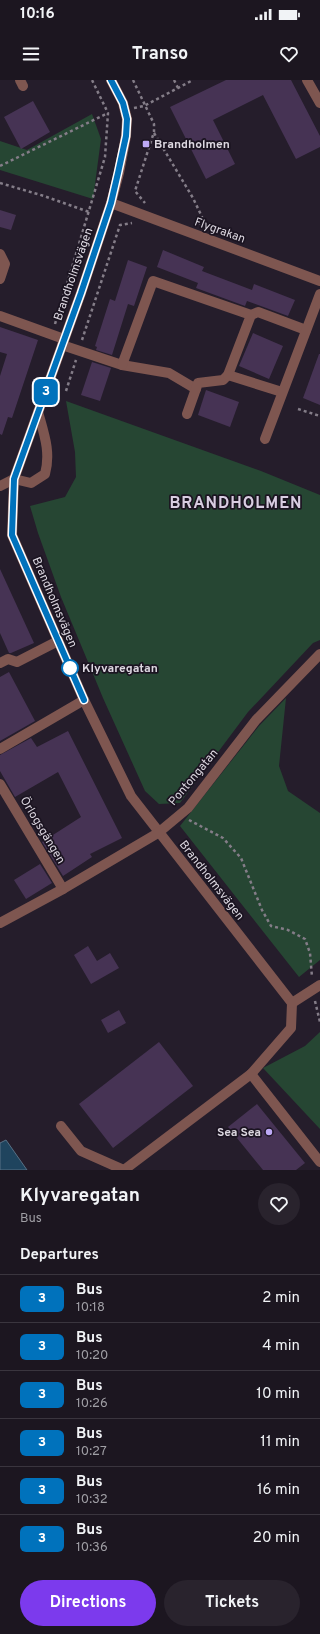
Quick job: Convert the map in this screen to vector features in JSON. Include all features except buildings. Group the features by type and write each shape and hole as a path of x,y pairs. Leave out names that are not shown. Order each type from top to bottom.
{"street":[{"name":"Brandholmsvägen","path":"110,80 124,109 127,119 126,136 111,203 14,479 12,535 84,700 131,796 158,833 292,1004"},
{"path":"307,80 319,100"},
{"name":"Flygrakan","path":"111,203 320,281"},
{"path":"0,254 5,264 0,279"},
{"path":"122,365 153,281 251,315 258,312 306,330"},
{"path":"265,438 320,294"},
{"path":"187,414 198,384 223,380 228,375 251,315"},
{"path":"0,316 52,334 63,342 79,350 122,365 169,373 196,389"},
{"path":"228,375 282,392"},
{"path":"0,486 14,479 31,483 45,474 48,462 48,448 38,412"},
{"path":"0,663 8,659 17,662 58,641"},
{"name":"Pontongatan","path":"0,923 63,889 158,833 188,808 256,720 320,654"},
{"path":"0,748 84,700"},
{"name":"Örlogsgängen","path":"0,784 63,889"},
{"path":"61,1126 81,1151 124,1170 251,1074 290,1028 292,1004 317,988"},
{"path":"251,1074 320,1162"}],"path":[{"path":"52,334 105,157 108,113 92,80"},
{"path":"133,80 144,106 154,124 154,132 135,191 144,202"},
{"path":"174,80 178,88"},
{"path":"124,109 144,106 193,80"},
{"path":"0,166 108,113"},
{"path":"154,132 193,198 202,217 198,236"},
{"path":"0,183 44,196 89,212"},
{"path":"66,391 120,225 138,222"},
{"path":"298,409 320,416"},
{"path":"180,814 223,838 241,858 262,910 271,926 288,930 305,939 310,953 317,988 316,1009 320,1022"}],"green space":[{"path":"92,114 101,139 93,199 0,170 0,141 27,150"},
{"path":"66,401 261,471 320,495 320,640 313,643 248,712 180,803 159,804 145,791 103,698 61,597 30,506 65,497 76,477 75,452"},
{"path":"286,698 279,766 288,791 320,813 320,960 299,977 180,826 259,726"},
{"path":"320,1032 320,1129 263,1068 305,1046"}],"water":[{"path":"6,1140 27,1170 0,1170 0,1143"}],"bus line":[{"name":"3","path":"84,700 12,535 14,479 81,293 111,203 126,136 127,119 123,103 111,80"}],"place":[{"name":"Brandholmen","path":"146,144"},
{"name":"Klyvaregatan","path":"70,668"},
{"name":"Sea Sea","path":"269,1132"}],"district":[{"name":"BRANDHOLMEN","path":"236,502"}]}
